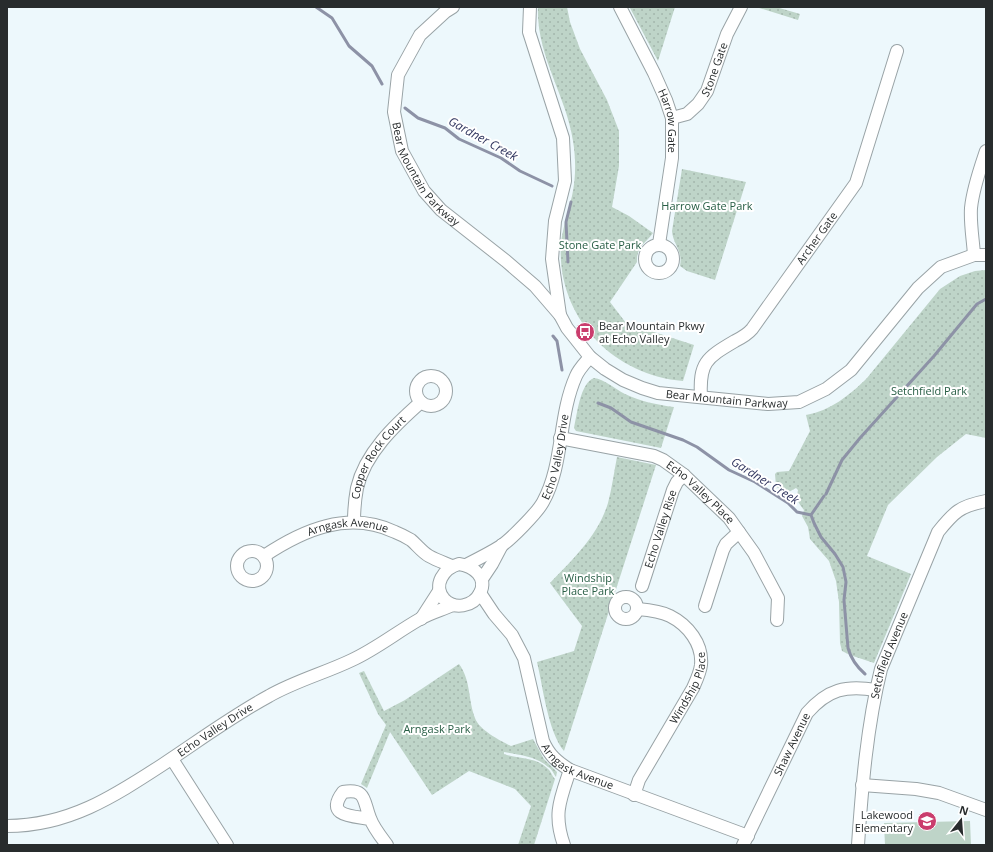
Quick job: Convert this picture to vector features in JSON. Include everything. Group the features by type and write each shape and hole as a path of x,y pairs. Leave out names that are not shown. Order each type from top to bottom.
{"street":[{"name":"Bear Mountain Parkway","path":"453,7 444,12 420,35 398,75 394,112 402,151 424,191 441,210 506,261 535,286 560,315 567,328 590,357 605,369 623,380 658,393 768,404 799,402 826,389 851,370 918,288 941,267 974,255 986,255"},
{"name":"Bear Mountain Parkway","path":"530,7 529,32 563,138 565,181 555,221 552,259 560,315"},
{"name":"Harrow Gate","path":"620,7 654,74 666,100 672,118 672,158 659,244"},
{"name":"Stone Gate","path":"672,118 687,114 698,104 707,91 727,34 740,7"},
{"name":"Archer Gate","path":"701,397 701,377 705,363 714,353 747,334 752,329 856,184 897,51"},
{"path":"974,255 971,208 986,151"},
{"name":"Echo Valley Drive","path":"466,565 502,545 535,513 543,502 554,472 572,385 581,368 590,357"},
{"name":"Copper Rock Court","path":"354,522 357,487 362,472 380,443 420,402"},
{"name":"Echo Valley Place","path":"560,438 654,456 663,460 684,475 729,518 754,553 778,598 777,620"},
{"name":"Echo Valley Rise","path":"642,586 673,490 677,482 684,475"},
{"name":"Setchfield Avenue","path":"858,845 862,785 876,690 882,669 938,532 951,515 969,504 986,501"},
{"name":"Arngask Avenue","path":"264,556 279,546 319,527 337,523 354,522 377,525 394,531 411,540 429,556 452,566"},
{"path":"705,606 723,550 726,544 739,532"},
{"name":"Echo Valley Drive","path":"482,579 502,545"},
{"name":"Arngask Avenue","path":"429,556 440,578"},
{"path":"459,564 466,565 475,570 482,579 480,593 470,604 462,606 453,605 444,599 440,591 440,578 444,571 452,566 459,564"},
{"name":"Echo Valley Drive","path":"421,619 440,591"},
{"name":"Arngask Avenue","path":"480,593 494,614 512,635 524,658 543,741 548,752 557,762 570,770 745,840"},
{"name":"Arngask Avenue","path":"470,604 494,614"},
{"name":"Echo Valley Drive","path":"7,826 27,826 53,820 90,808 122,791 269,696 296,682 352,660 382,644 421,619 453,605"},
{"name":"Windship Place","path":"634,795 639,780 693,688 701,665 697,641 682,623 669,615 637,609"},
{"name":"Shaw Avenue","path":"745,840 807,713 815,704 836,691 860,687 876,690"},
{"path":"172,758 227,845"},
{"path":"564,845 559,831 558,816 560,800 570,770"},
{"path":"862,785 916,789 939,793 986,810"},
{"path":"370,819 387,845"}],"green space":[{"name":"Stone Gate Park","path":"538,7 567,7 570,22 580,49 607,100 619,131 619,166 612,207 629,216 653,233 640,249 637,262 610,302 626,323 694,345 683,381 657,376 633,367 612,354 594,337 579,317 568,295 562,270 561,243 574,182 574,148 564,107 546,58 539,25"},
{"path":"675,7 658,61 630,8"},
{"path":"756,7 776,7 800,14 798,20"},
{"name":"Harrow Gate Park","path":"682,169 746,182 715,280 687,271 680,266 681,260 672,231"},
{"name":"Setchfield Park","path":"986,270 986,438 966,434 937,457 888,505 867,556 911,574 874,663 842,651 840,643 839,602 836,581 829,561 810,539 808,527 802,516 804,510 797,499 798,490 796,488 787,493 782,492 776,486 775,474 777,472 789,471 810,431 806,415 831,406 847,396 867,378 940,289 960,276 975,271"},
{"path":"594,378 602,380 625,394 637,399 674,407 661,448 576,431 574,428 582,393 589,381"},
{"name":"Windship Place Park","path":"617,457 656,465 564,751 558,743 550,721 537,662 574,651 582,626 550,583 584,546 604,515 612,486"},
{"name":"Arngask Park","path":"459,664 466,677 475,718 481,727 491,735 511,746 533,739 544,759 557,772 556,777 551,769 538,760 527,756 504,752 504,754 509,756 532,760 543,764 555,779 534,845 518,845 531,806 515,789 469,771 432,795 390,732 367,788 361,784 386,725 378,714 359,673 364,671 384,711 405,700"},
{"path":"970,821 971,845 885,845 884,823"}],"waterway":[{"name":"Gardner Creek","path":"316,7 332,18 349,46 372,66 382,84"},
{"name":"Gardner Creek","path":"405,108 418,118 445,128 459,139 501,158 520,171 552,186"},
{"name":"Gardner Creek","path":"568,262 566,222 571,202"},
{"path":"826,494 842,460 860,438 934,356 977,304 986,299"},
{"name":"Gardner Creek","path":"553,336 557,341 562,370"},
{"name":"Gardner Creek","path":"598,403 611,408 631,422 683,440 697,447 729,470 755,482 788,503 797,512 811,515 821,537 835,554 843,567 846,582 844,600 848,648 859,669 865,674"},
{"path":"811,515 824,496"}],"place":[{"name":"Bear Mountain Pkwy at Echo Valley","path":"585,332"},
{"name":"Lakewood Elementary","path":"927,821"}]}
